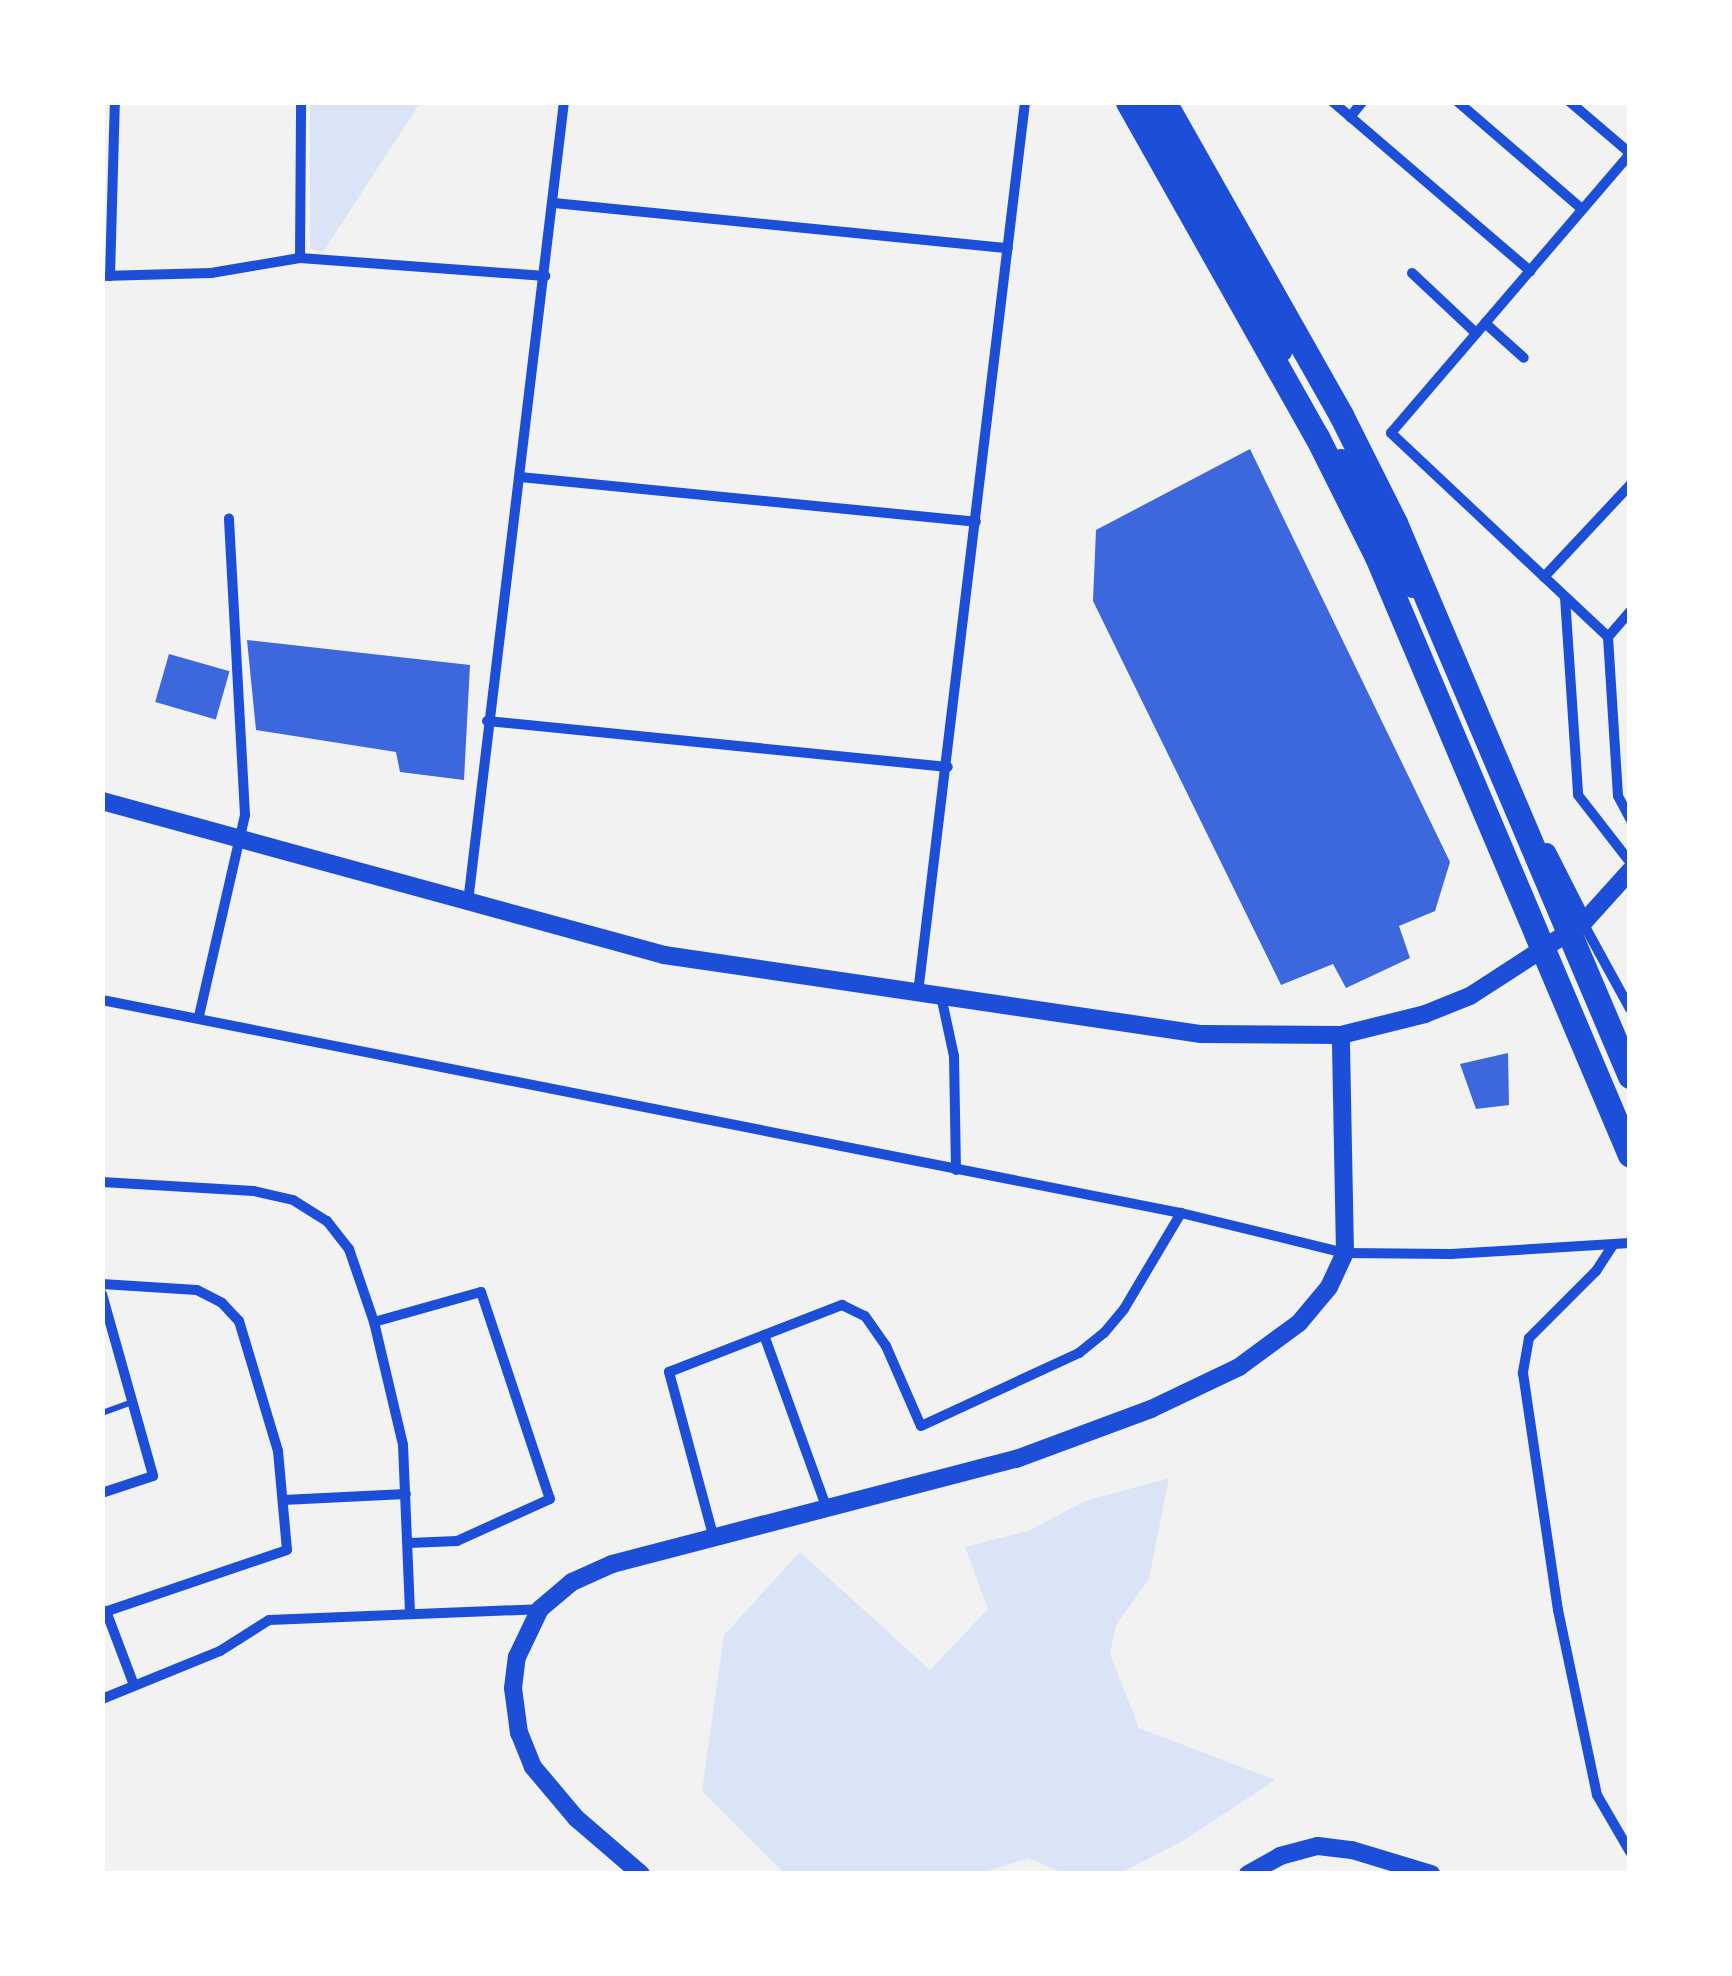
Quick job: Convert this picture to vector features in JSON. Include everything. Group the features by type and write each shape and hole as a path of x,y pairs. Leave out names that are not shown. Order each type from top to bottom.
{"highway":[{"path":"1128,102 1317,436 1377,557 1630,1155"},
{"path":"1164,102 1332,399 1395,523 1630,1076"}],"street":[{"path":"115,102 106,276 211,273 300,258 544,276"},
{"path":"300,258 301,102"},
{"path":"468,902 564,102"},
{"path":"918,994 1025,102"},
{"path":"1148,102 1412,588 1630,1009"},
{"path":"1333,102 1530,271"},
{"path":"1350,117 1362,102"},
{"path":"1458,102 1582,209"},
{"path":"1570,102 1630,154 1391,433 1608,637 1618,796 1630,819"},
{"path":"554,203 1008,248"},
{"path":"1412,273 1476,333"},
{"path":"1485,322 1524,358"},
{"path":"520,477 976,522"},
{"path":"1544,578 1630,485"},
{"path":"199,1016 245,815 230,518"},
{"path":"1565,596 1578,795 1630,862"},
{"path":"1608,637 1630,612"},
{"path":"488,721 948,767"},
{"path":"102,801 239,842 664,955 1200,1034 1340,1036 1382,1028 1470,996 1583,923 1630,870"},
{"path":"941,996 954,1056 956,1170"},
{"path":"102,1000 199,1016 1181,1214 1345,1253 1451,1254 1630,1242"},
{"path":"641,1874 566,1806 532,1768 519,1733 513,1688 518,1657 540,1609 572,1582 612,1564 1016,1459 1151,1409 1239,1368 1299,1323 1329,1287 1345,1253 1340,1036"},
{"path":"102,1182 254,1190 293,1200 327,1221 349,1248 374,1322 402,1445 410,1611"},
{"path":"713,1535 670,1372 842,1305 866,1316 886,1346 921,1426 1078,1353 1104,1333 1124,1310 1181,1214"},
{"path":"1613,1245 1596,1271 1529,1338 1523,1373 1525,1410 1558,1610 1597,1795 1630,1852"},
{"path":"102,1284 197,1290 222,1303 238,1321 278,1451 284,1500 287,1550 104,1612 134,1685"},
{"path":"374,1322 480,1292 550,1500 457,1541 409,1543"},
{"path":"102,1294 153,1476 102,1493"},
{"path":"764,1334 826,1506"},
{"path":"284,1500 406,1494"},
{"path":"102,1699 220,1651 269,1620 410,1611 540,1609"},
{"path":"1248,1874 1280,1856 1318,1846 1352,1850 1431,1874"}],"lane":[{"path":"102,1413 132,1402"}],"shaded area":[{"path":"310,103 420,103 323,252 310,248"},
{"path":"1169,1478 1149,1579 1116,1625 1110,1654 1139,1728 1275,1780 1183,1841 1118,1874 1063,1873 1028,1858 982,1873 784,1873 702,1791 724,1635 800,1552 930,1670 988,1609 965,1547 1028,1531 1085,1501"}],"building":[{"path":"1250,449 1450,862 1435,911 1399,926 1410,958 1346,988 1333,964 1281,985 1093,601 1096,530"},
{"path":"247,640 470,665 464,780 400,772 396,752 256,730"},
{"path":"169,654 230,671 216,719 155,702"},
{"path":"1508,1053 1509,1105 1476,1109 1460,1064"}]}
